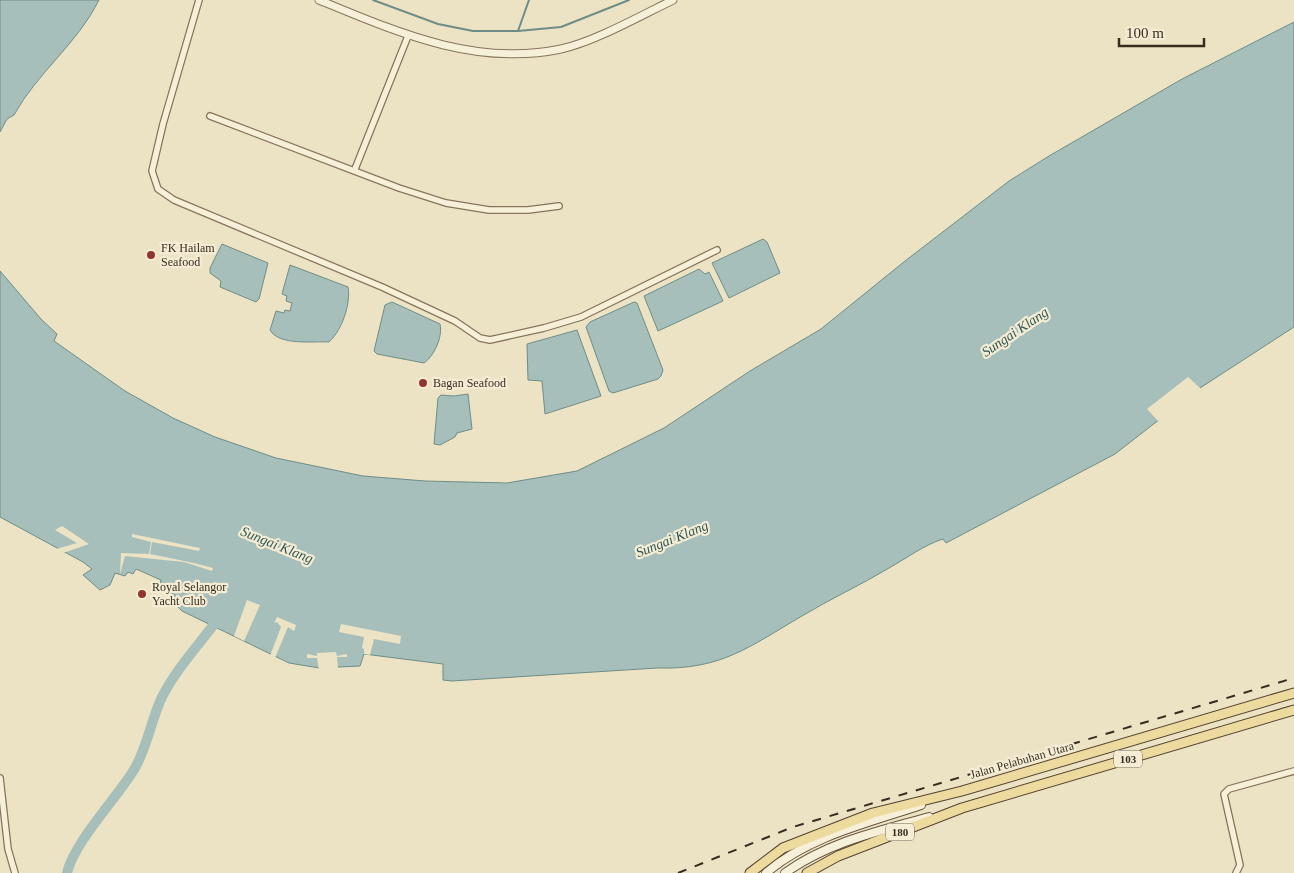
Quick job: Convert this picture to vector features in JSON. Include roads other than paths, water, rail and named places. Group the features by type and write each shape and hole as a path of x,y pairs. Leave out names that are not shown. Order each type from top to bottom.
{"main road":[{"name":"Jalan Pelabuhan Utara","path":"766,873 792,855 824,838 962,791 1294,694"},
{"name":"103","path":"785,873 814,856 858,837 1294,710"},
{"name":"180","path":"750,873 783,848 834,828 891,808 962,791"},
{"name":"180","path":"806,873 838,856 962,808"}],"street":[{"path":"199,0 163,124 152,171 158,189 174,200 382,287 455,321 480,338 490,340 544,328 581,317 717,250"},
{"path":"319,0 408,36 480,53 537,52 563,48 584,41 673,0"},
{"path":"355,170 408,36"},
{"path":"210,116 399,188 466,207 489,210 518,210 559,206"},
{"path":"1236,873 1240,865 1224,794 1228,789 1294,771"},
{"path":"0,778 8,849 15,873"}],"water":[{"path":"0,0 99,0 80,30 34,85 14,115 7,119 0,132"},
{"name":"Sungai Klang","path":"1294,22 1294,327 1200,388 1115,454 946,543 943,539 922,548 750,647 717,661 679,668 452,681 443,680 443,664 364,654 360,666 319,668 289,663 182,611 173,602 175,595 169,592 171,588 160,584 161,580 136,569 133,574 128,572 125,576 115,573 110,585 100,590 83,575 92,569 83,562 0,517 0,271 41,319 57,334 54,341 125,391 173,418 215,437 276,458 363,476 425,481 507,483 577,471 664,428 750,371 821,329 1009,181 1182,79"},
{"path":"763,239 767,242 780,273 729,298 712,263"},
{"path":"222,244 268,263 259,299 256,302 220,287 221,281 210,273 210,268"},
{"path":"290,265 348,287 347,309 342,324 329,342 288,341 274,335 270,330 276,311 284,313 285,310 290,311 292,303 286,301 287,296 282,294"},
{"path":"699,269 705,274 709,272 723,301 658,331 644,296"},
{"path":"392,302 440,324 441,329 437,346 424,363 377,354 374,351 385,305"},
{"path":"634,302 637,303 663,370 658,379 613,393 609,391 586,327 590,322"},
{"path":"577,330 601,396 545,414 542,381 528,380 527,344"},
{"path":"468,394 472,429 457,433 455,437 440,445 434,444 438,398 441,395"}],"waterway":[{"path":"373,0 438,24 473,31 518,31 561,27 629,0"},
{"path":"518,31 529,0"},
{"path":"67,873 71,861 87,834 135,768 158,706 168,686 220,616"}],"railway":[{"path":"678,873 793,827 1294,678"}],"place":[{"name":"FK Hailam Seafood","path":"151,255"},
{"name":"Bagan Seafood","path":"423,383"},
{"name":"Royal Selangor Yacht Club","path":"142,594"}]}
